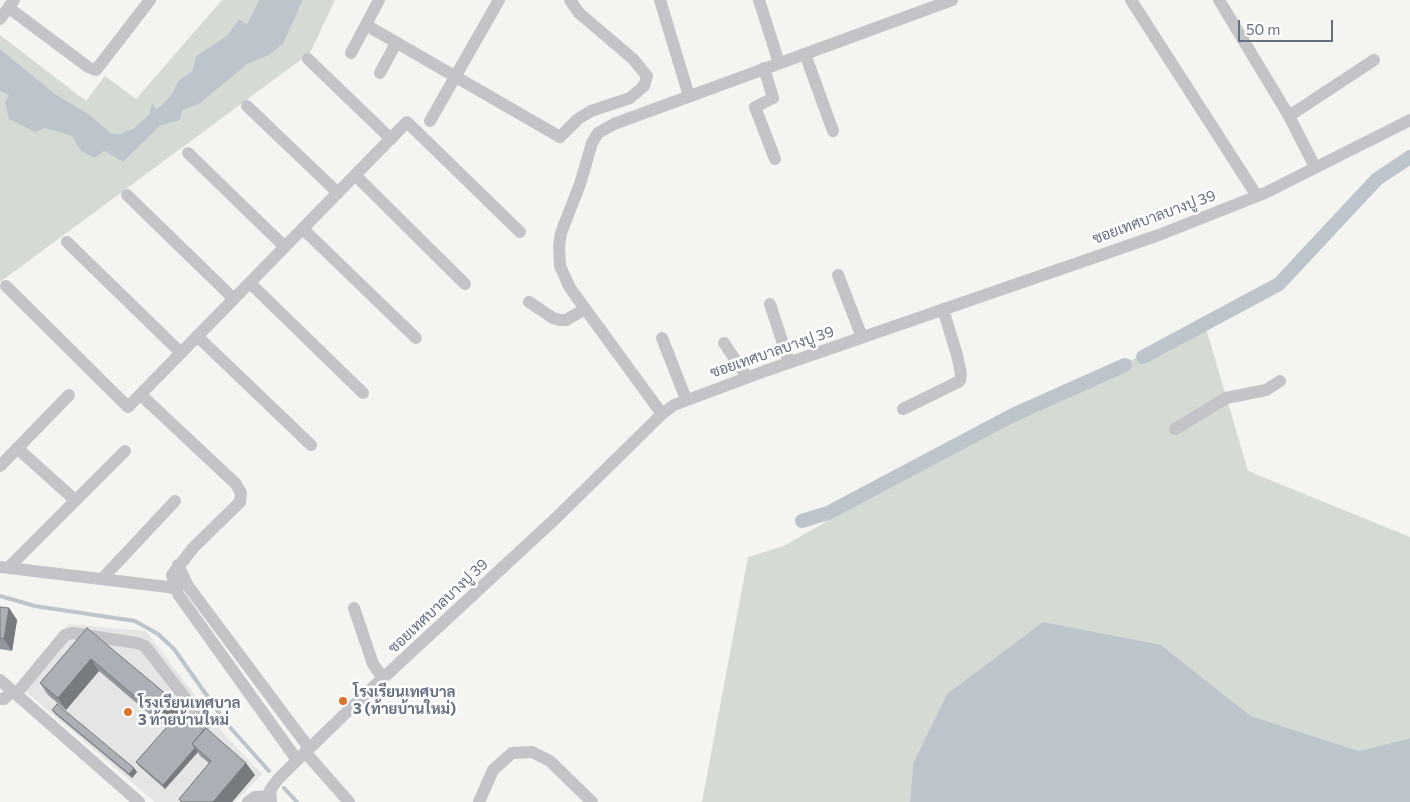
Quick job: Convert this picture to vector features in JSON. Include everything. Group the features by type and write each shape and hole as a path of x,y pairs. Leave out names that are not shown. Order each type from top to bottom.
{"street":[{"path":"0,19 11,4 88,67 96,70 150,0"},
{"path":"351,53 379,0"},
{"path":"430,121 499,0"},
{"path":"366,25 560,137 578,119 591,111 630,98 644,86 647,76 646,72 579,13 570,0"},
{"path":"660,0 689,96"},
{"path":"759,0 779,63"},
{"path":"662,414 570,288 563,273 558,246 563,226 580,184 592,143 598,133 606,128 689,96 952,0"},
{"path":"1132,0 1257,196"},
{"path":"1219,0 1289,116 1315,167"},
{"path":"380,73 396,43"},
{"path":"805,54 833,130"},
{"path":"308,59 390,139"},
{"path":"1289,116 1374,60"},
{"path":"764,68 773,98 755,107 775,159"},
{"path":"247,106 338,193"},
{"name":"ซอยเทศบาลบางปู 39","path":"270,799 274,784 304,753 555,519 662,414 686,399 1159,235 1257,196 1410,120"},
{"path":"6,286 128,407 407,122 520,232"},
{"path":"188,153 285,247"},
{"path":"355,175 465,284"},
{"path":"127,195 234,299"},
{"path":"303,229 416,338"},
{"path":"67,242 182,353"},
{"path":"838,275 862,337"},
{"path":"250,283 363,393"},
{"path":"529,302 553,318 560,320 566,320 585,309"},
{"path":"770,304 789,362"},
{"path":"903,409 960,381 959,364 942,309"},
{"path":"198,336 312,445"},
{"path":"662,338 686,399"},
{"path":"724,343 747,378"},
{"path":"1175,429 1226,398 1266,390 1280,381"},
{"path":"0,466 69,395"},
{"path":"141,395 236,484 241,493 240,502 178,565 172,575 176,588 304,753 349,802"},
{"path":"17,448 75,500"},
{"path":"4,567 125,451"},
{"path":"102,579 175,501"},
{"path":"178,565 188,586 304,753"},
{"path":"4,567 176,588"},
{"path":"354,608 373,664 383,678"},
{"path":"0,700 14,692 65,635 82,635 146,646 205,724"},
{"path":"0,680 139,802"},
{"path":"479,802 493,770 512,752 532,752 550,761 592,802"},
{"path":"248,802 255,797 270,799"}],"shaded area":[{"path":"222,0 259,0 247,24 239,21 226,36 196,56 192,71 178,81 172,94 161,106 156,109 152,103 149,114 134,128 120,134 111,133 90,115 54,93 0,49 0,35 86,101 105,76 136,99"},
{"path":"259,0 303,0 283,44 269,55 247,64 199,104 183,110 180,120 160,126 123,162 104,151 95,158 81,151 72,136 45,128 35,132 9,119 5,102 9,95 0,91 0,49 54,93 90,115 111,133 120,134 134,128 149,114 152,103 156,109 161,106 172,94 178,81 192,71 196,56 226,36 239,20 247,24"},
{"path":"303,0 335,0 310,53 0,282 0,91 10,95 45,128 73,136 81,151 104,151 123,162 160,126 180,120 183,110 199,104 247,63 269,55 283,44"},
{"path":"1205,325 1248,471 1410,537 1410,738 1359,751 1251,716 1161,645 913,764 910,802 702,802 748,557 784,546 986,429"},
{"path":"1043,622 1161,645 1251,716 1359,751 1410,738 1410,802 910,802 913,764 947,694"},
{"name":"โรงเรียนเทศบาล 3 ท้ายบ้านใหม่","path":"68,624 146,631 226,736 262,774 235,802 155,802 17,684"}],"building":[{"path":"0,607 9,608 4,639 0,638"},
{"path":"87,628 173,700 159,717 91,659 58,698 40,683"},
{"path":"57,704 134,768 129,774 52,710"},
{"path":"181,711 204,730 192,744 195,748 163,785 136,762"},
{"path":"206,728 246,763 213,802 182,802 179,799 211,761 192,744"}],"waterway":[{"path":"1143,357 1279,284 1377,179 1410,157"},
{"path":"802,521 828,513 1013,415 1125,365"},
{"path":"0,596 35,606 135,621 158,634 174,649 227,724 269,771"},
{"path":"284,788 297,802"}],"place":[{"name":"โรงเรียนเทศบาล 3 (ท้ายบ้านใหม่)","path":"343,701"},
{"name":"โรงเรียนเทศบาล 3 ท้ายบ้านใหม่","path":"128,712"}]}
